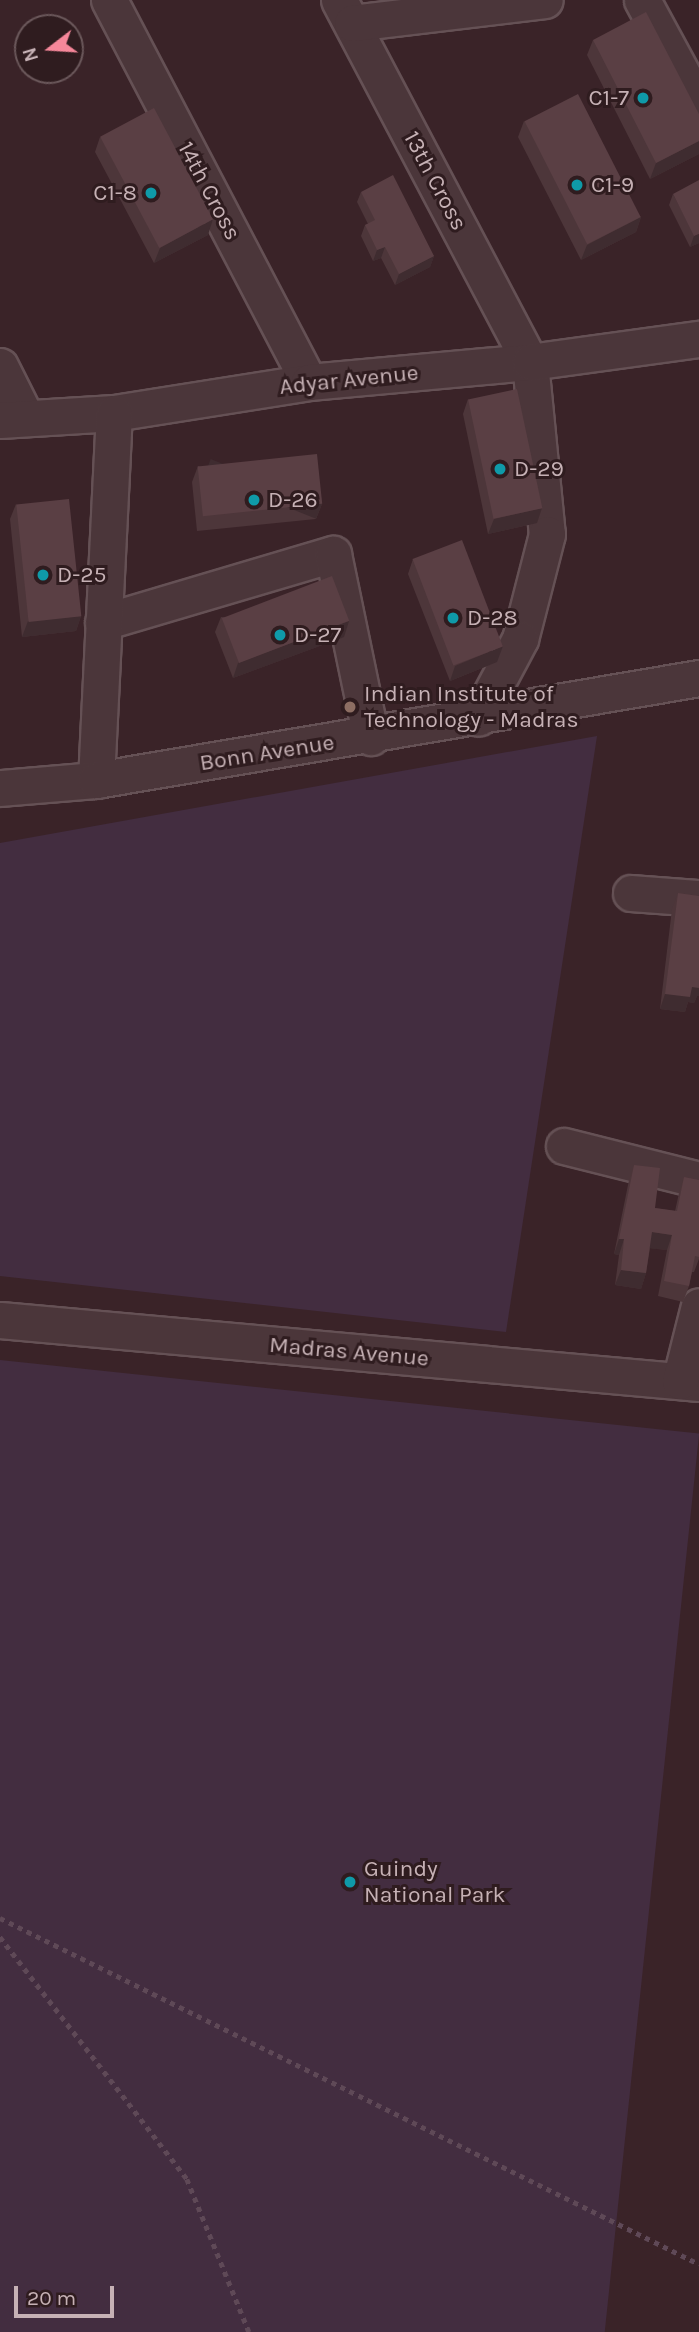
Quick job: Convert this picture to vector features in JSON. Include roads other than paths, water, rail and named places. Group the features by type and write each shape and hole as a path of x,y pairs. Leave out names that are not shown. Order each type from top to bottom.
{"lane":[{"name":"14th Cross","path":"109,0 309,382"},
{"path":"345,11 545,0"},
{"path":"642,0 699,105"},
{"name":"13th Cross","path":"345,11 530,362"},
{"name":"Adyar Avenue","path":"13,419 114,413 309,382 530,362 699,340"},
{"path":"478,718 520,639 547,534 530,362"},
{"path":"0,366 13,419"},
{"path":"96,780 114,413"},
{"path":"103,622 333,554 371,737"},
{"name":"Bonn Avenue","path":"0,788 96,780 371,737 699,678"},
{"path":"631,892 699,898"},
{"path":"564,1146 699,1180"},
{"path":"690,1382 699,1306"},
{"name":"Madras Avenue","path":"0,1320 690,1382"}],"place":[{"name":"C1-7","path":"643,98"},
{"name":"C1-9","path":"577,185"},
{"name":"C1-8","path":"151,193"},
{"name":"D-29","path":"500,469"},
{"name":"D-26","path":"254,500"},
{"name":"D-25","path":"43,575"},
{"name":"D-28","path":"453,618"},
{"name":"D-27","path":"280,635"},
{"name":"Indian Institute of Technology - Madras","path":"350,707"},
{"name":"Guindy National Park","path":"350,1882"}]}
